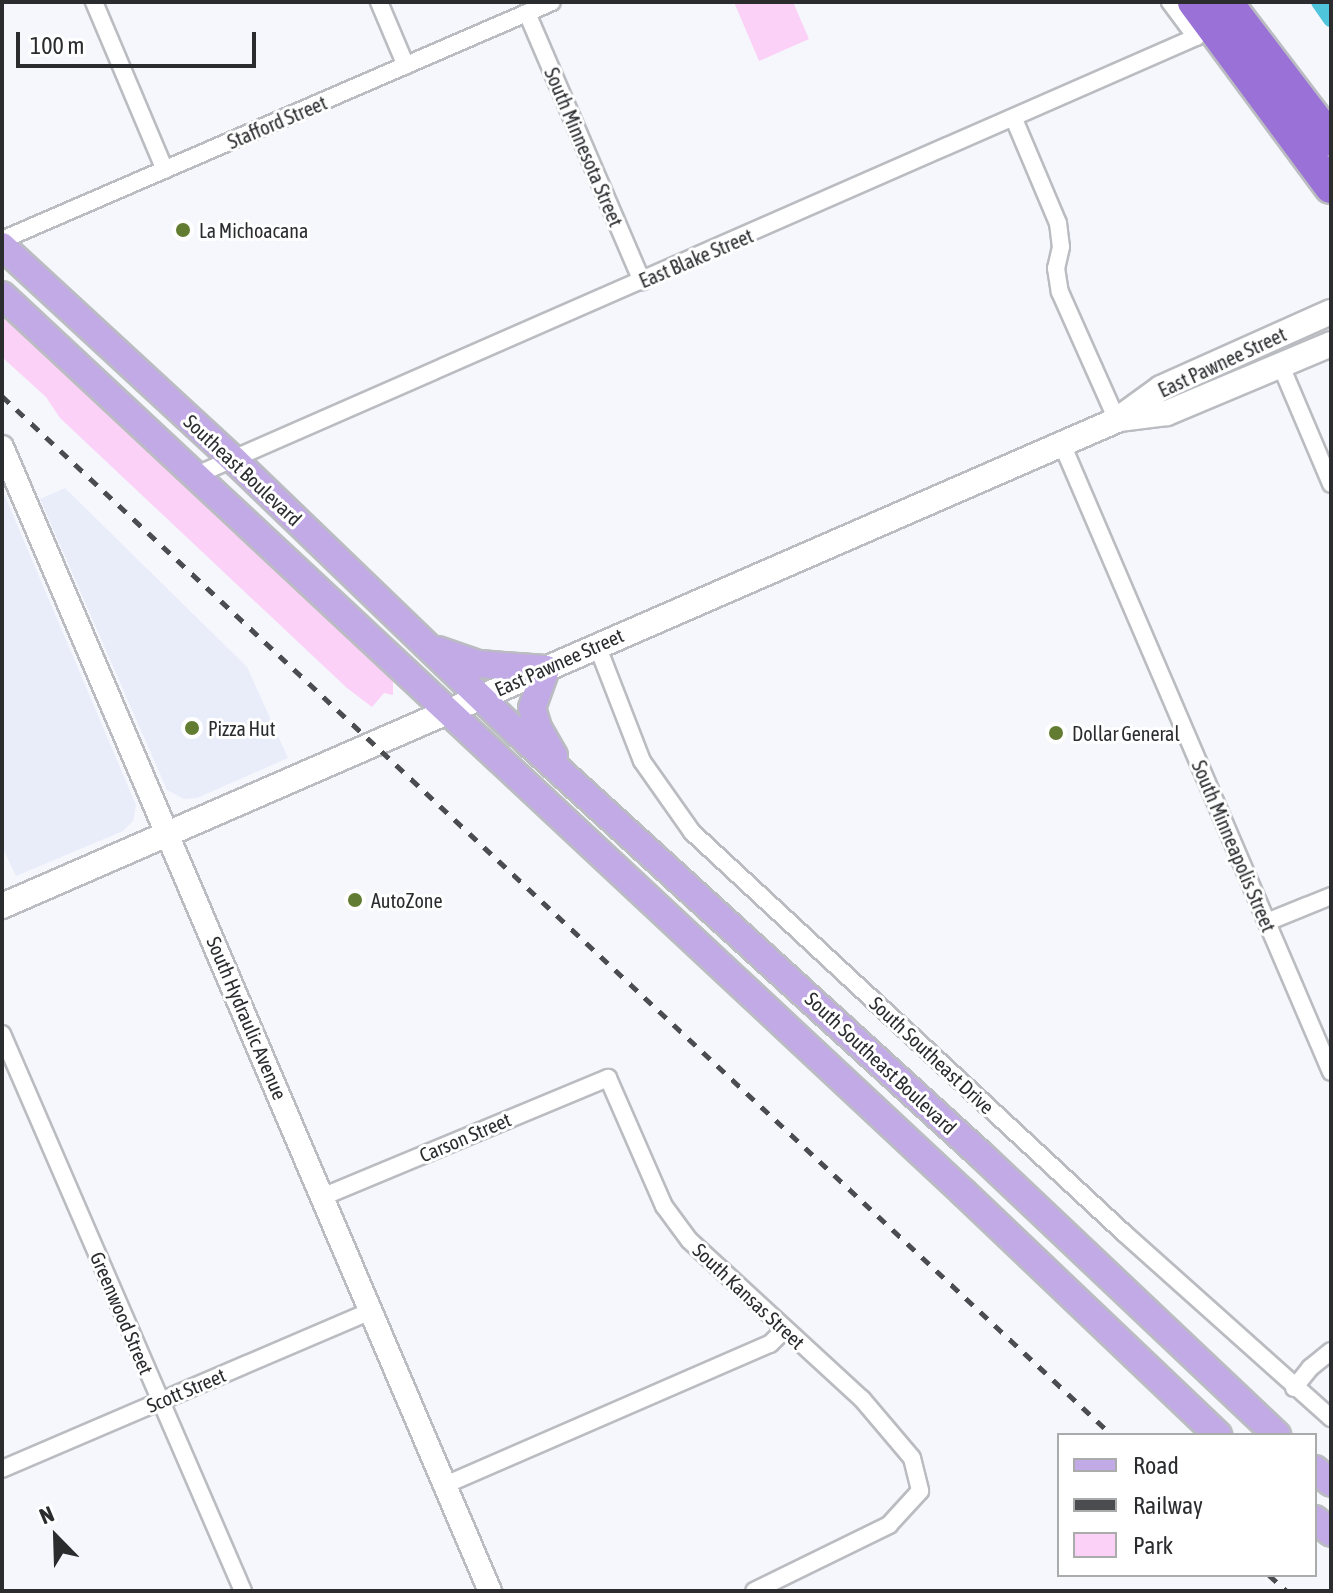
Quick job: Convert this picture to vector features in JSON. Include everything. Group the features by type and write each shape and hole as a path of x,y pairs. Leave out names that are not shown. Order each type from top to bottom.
{"highway":[{"path":"1194,2 1331,187"},
{"path":"1226,2 1331,140"}],"main road":[{"name":"Southeast Boulevard","path":"2,246 234,460 480,697"},
{"name":"Southeast Boulevard","path":"2,295 447,711"},
{"name":"East Pawnee Street","path":"2,906 1117,420 1161,388 1331,312"},
{"name":"East Pawnee Street","path":"1117,420 1167,413 1331,344"},
{"path":"427,646 478,664 546,669 532,708 538,728 566,776"},
{"name":"South Southeast Boulevard","path":"480,697 980,1154 1275,1433"},
{"name":"South Southeast Boulevard","path":"447,711 1216,1433"}],"street":[{"path":"94,2 165,170"},
{"path":"379,2 406,66"},
{"name":"Stafford Street","path":"2,240 552,2"},
{"name":"East Blake Street","path":"194,476 1196,37 1170,2"},
{"name":"South Minnesota Street","path":"527,13 642,281"},
{"path":"1014,119 1058,223 1061,247 1056,268 1060,292 1117,420"},
{"path":"1281,366 1331,484"},
{"name":"South Minneapolis Street","path":"1062,444 1331,1072"},
{"name":"South Hydraulic Avenue","path":"2,447 490,1591"},
{"name":"South Southeast Drive","path":"597,645 642,761 692,832 1294,1388 1331,1418"},
{"path":"1267,922 1331,896"},
{"name":"Greenwood Street","path":"2,1034 243,1591"},
{"name":"Carson Street","path":"322,1197 608,1078"},
{"name":"South Kansas Street","path":"608,1078 664,1206 689,1240 862,1399 912,1458 920,1491 889,1525 754,1591"},
{"name":"Scott Street","path":"2,1469 371,1311"},
{"path":"445,1485 770,1344 784,1330"},
{"path":"1294,1388 1310,1368 1331,1351"}],"shaded area":[{"path":"65,488 247,667 288,758 197,798 184,799 167,790 40,499"},
{"path":"2,489 136,805 133,821 123,831 16,876 2,846"}],"green space":[{"path":"734,2 793,2 809,39 759,61"},
{"path":"2,306 388,669 393,678 393,695 384,693 372,707 347,688 60,418 46,397 2,357"}],"waterway":[{"path":"1319,2 1331,19"}],"railway":[{"path":"2,396 1110,1433"},
{"path":"1271,1577 1287,1591"}],"place":[{"name":"La Michoacana","path":"183,230"},
{"name":"Pizza Hut","path":"192,728"},
{"name":"Dollar General","path":"1056,733"},
{"name":"AutoZone","path":"355,900"}]}
